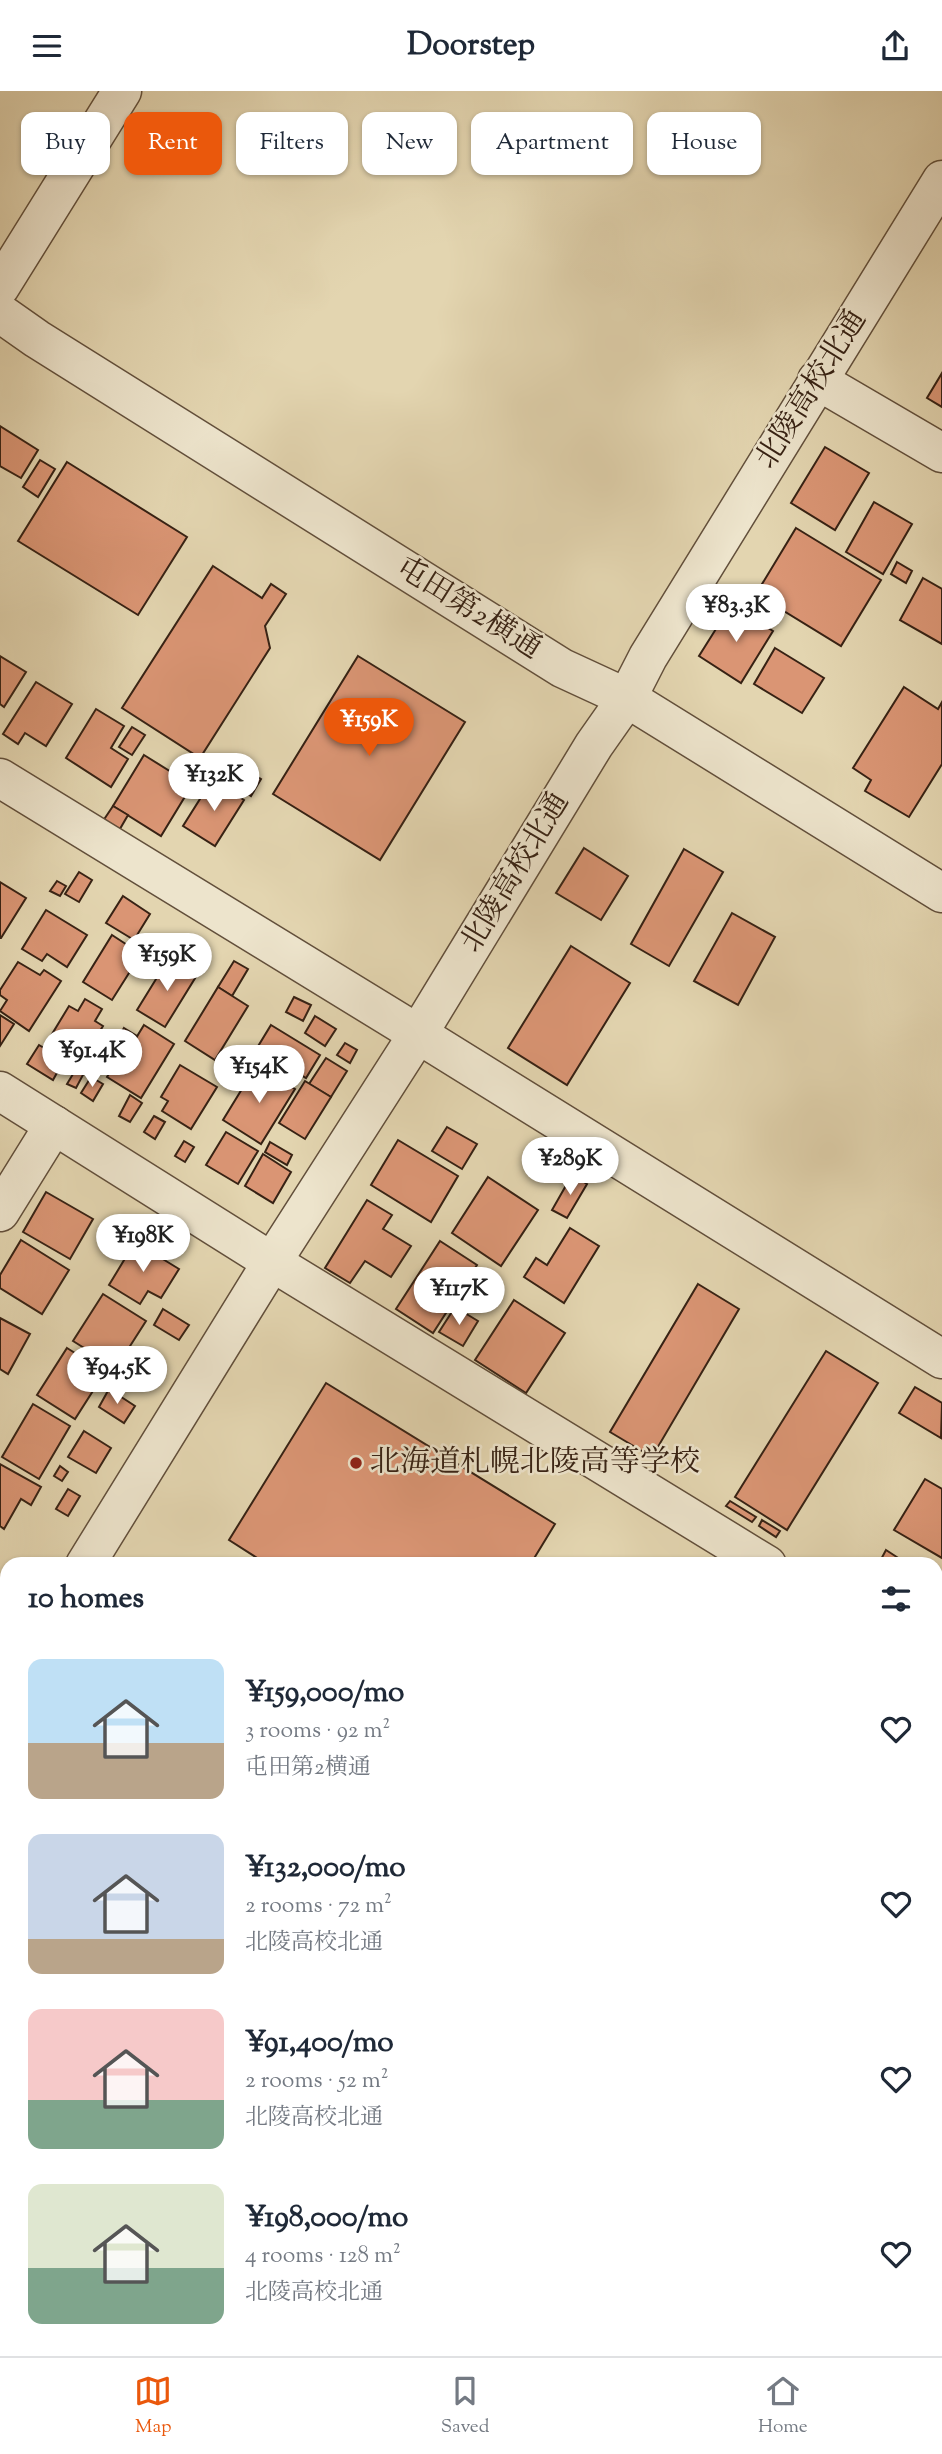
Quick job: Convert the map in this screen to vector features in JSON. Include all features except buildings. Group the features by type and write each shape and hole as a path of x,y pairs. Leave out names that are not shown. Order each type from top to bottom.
{"street":[{"path":"0,287 122,91"},
{"name":"北陵高校北通","path":"90,1557 272,1262 418,1034 594,745 627,698 648,657 942,180"},
{"name":"屯田第2横通","path":"0,313 37,339 562,668 627,698 942,893"},
{"path":"817,380 942,453"},
{"path":"0,778 942,1359"},
{"path":"0,1091 272,1262 754,1557"},
{"path":"0,1212 54,1125"}],"place":[{"name":"北海道札幌北陵高等学校","path":"356,1463"}]}
